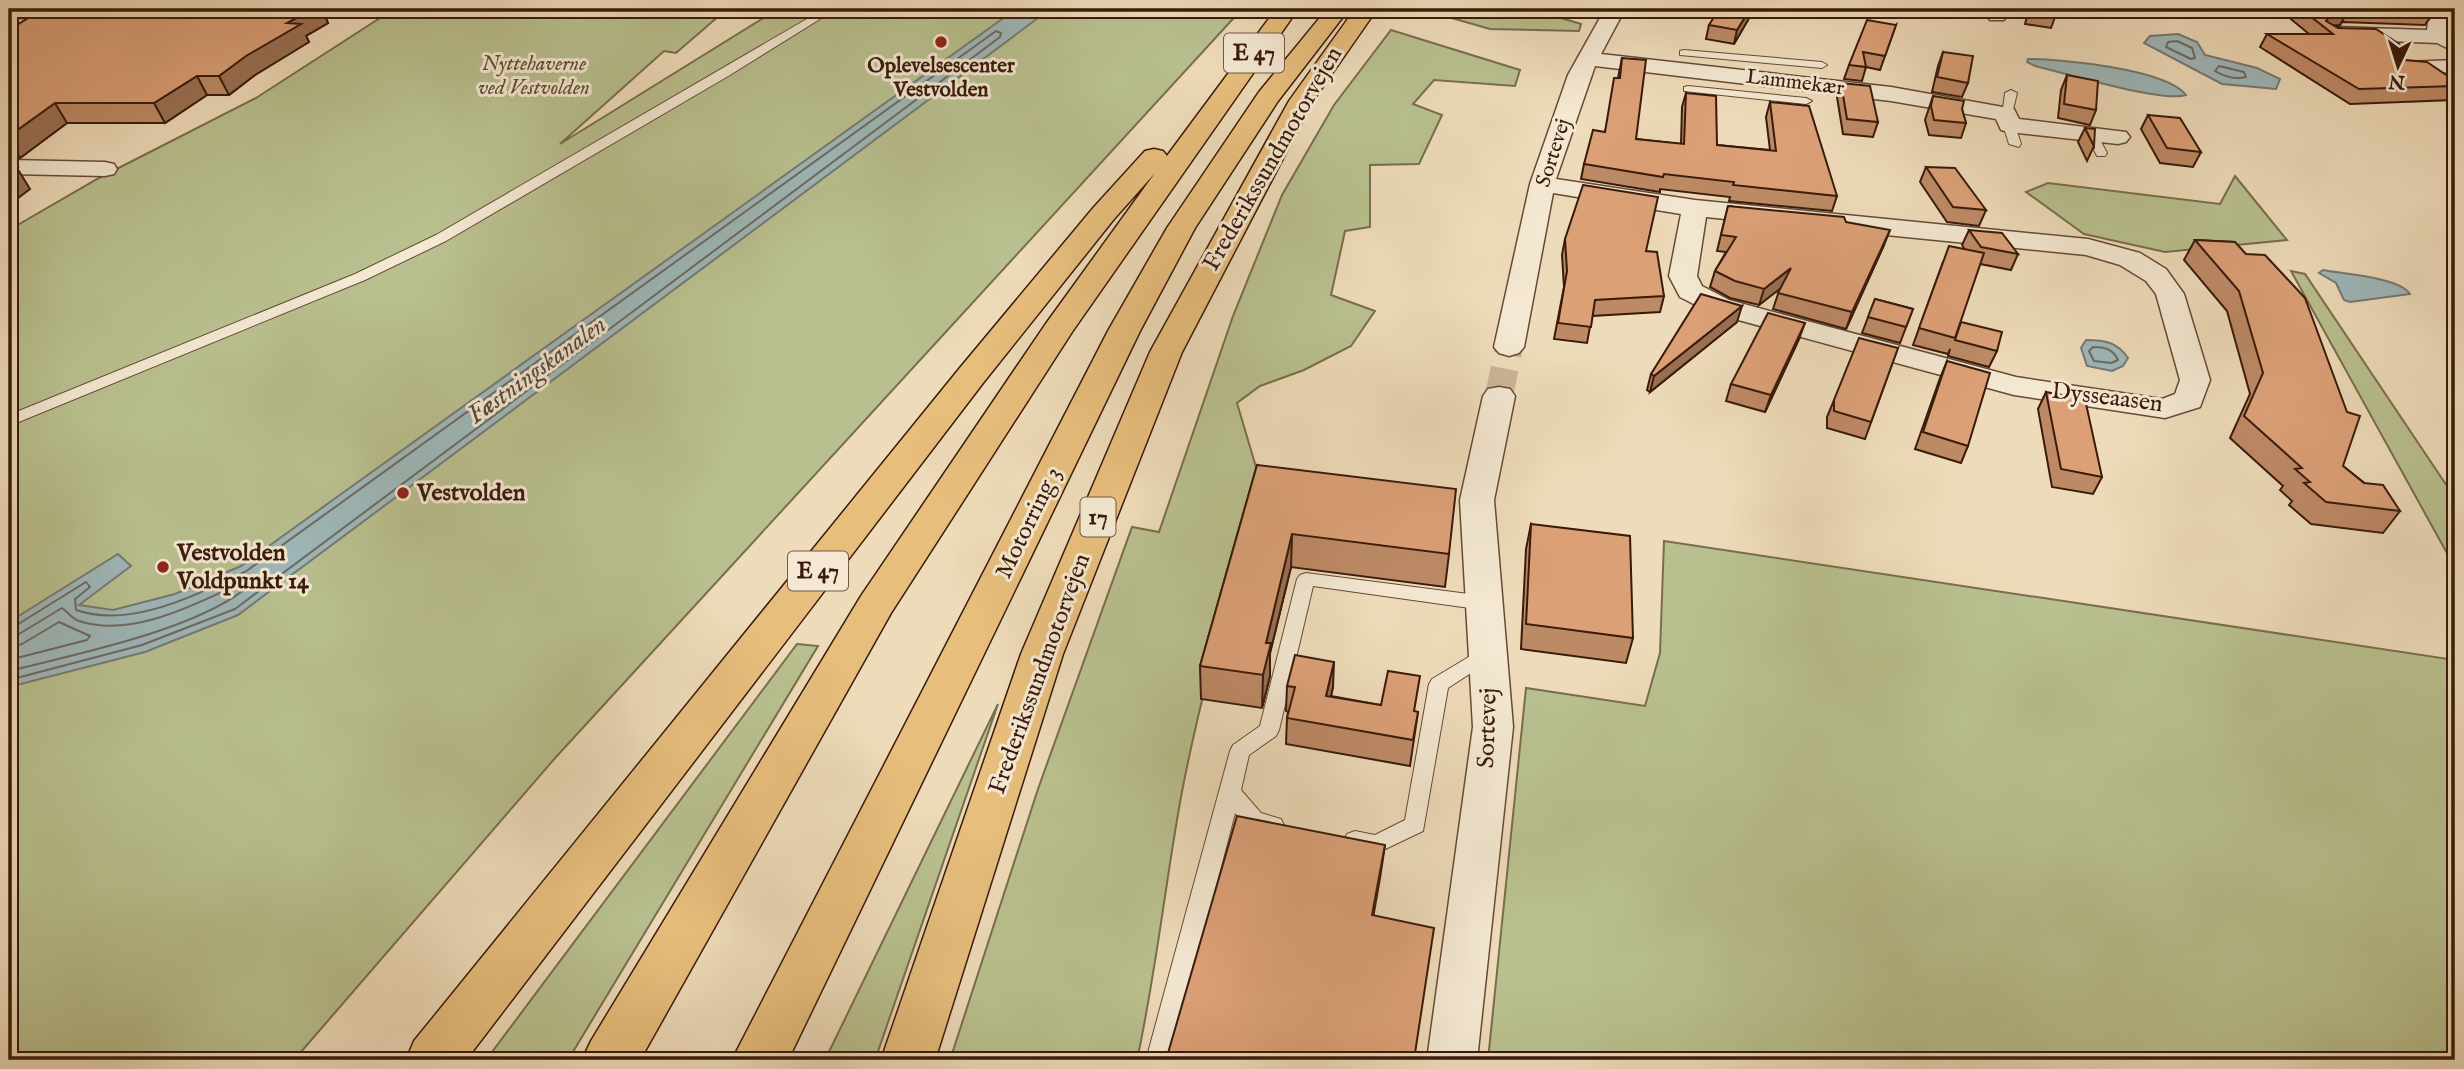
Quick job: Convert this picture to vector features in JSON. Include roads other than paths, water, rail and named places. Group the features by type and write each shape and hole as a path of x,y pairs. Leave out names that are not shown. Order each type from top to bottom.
{"highway":[{"name":"E 47","path":"433,1060 971,376 1150,160 1221,98 1287,9"},
{"name":"Motorring 3","path":"759,1060 808,968 1137,308 1181,228 1261,108 1338,9"},
{"name":"Frederikssundmotorvejen","path":"908,1060 1042,654 1166,352 1301,101 1366,9"},
{"path":"610,1060 875,606 1056,332 1221,98"}],"street":[{"name":"Sortevej","path":"1509,347 1542,184 1579,75 1615,9"},
{"path":"2449,42 2436,25 2451,9"},
{"path":"9,23 38,10"},
{"path":"9,12 108,12"},
{"path":"2331,33 2449,42"},
{"name":"Lammekær","path":"1588,59 1891,94 2010,119 2096,143 2118,137"},
{"path":"2407,68 2455,66"},
{"path":"9,167 104,169"},
{"name":"Dysseaasen","path":"1542,184 1695,208 2088,247 2130,259 2156,275 2170,294 2194,380 2189,400 2165,409 2014,386 1719,306 1690,291 1683,276 1695,208"},
{"name":"Sortevej","path":"1452,1060 1493,727 1477,500 1499,396"}],"lane":[{"path":"9,421 348,283 441,238 831,9"},
{"path":"1684,52 1760,78 1806,101"},
{"path":"1688,89 1822,65"},
{"path":"1158,1060 1240,751 1269,730 1306,579 1484,603"},
{"path":"1336,836 1377,844 1415,825 1439,684 1487,653"},
{"path":"1230,792 1254,821 1295,829"}],"water":[{"name":"Fæstningskanalen","path":"1016,9 1050,9 238,615 145,652 9,687 9,622 118,554 131,566 79,605 113,610 175,594 241,566"},
{"path":"2178,34 2197,42 2205,55 2257,68 2280,79 2276,89 2222,84 2144,43 2150,36"},
{"path":"2028,59 2064,61 2136,72 2158,78 2186,95 2157,95 2113,86 2035,66 2027,62"},
{"path":"2323,270 2383,280 2404,288 2410,294 2350,302 2344,300 2336,283 2319,273"},
{"path":"2086,340 2110,343 2128,358 2123,366 2112,371 2087,366 2081,348"}],"tunnel":[{"path":"1499,396 1509,347"}],"place":[{"name":"Oplevelsescenter Vestvolden","path":"941,42"},
{"name":"Vestvolden","path":"403,493"},
{"name":"Vestvolden Voldpunkt 14","path":"163,567"}],"park label":[{"name":"Nyttehaverne ved Vestvolden","path":"534,76"}]}
